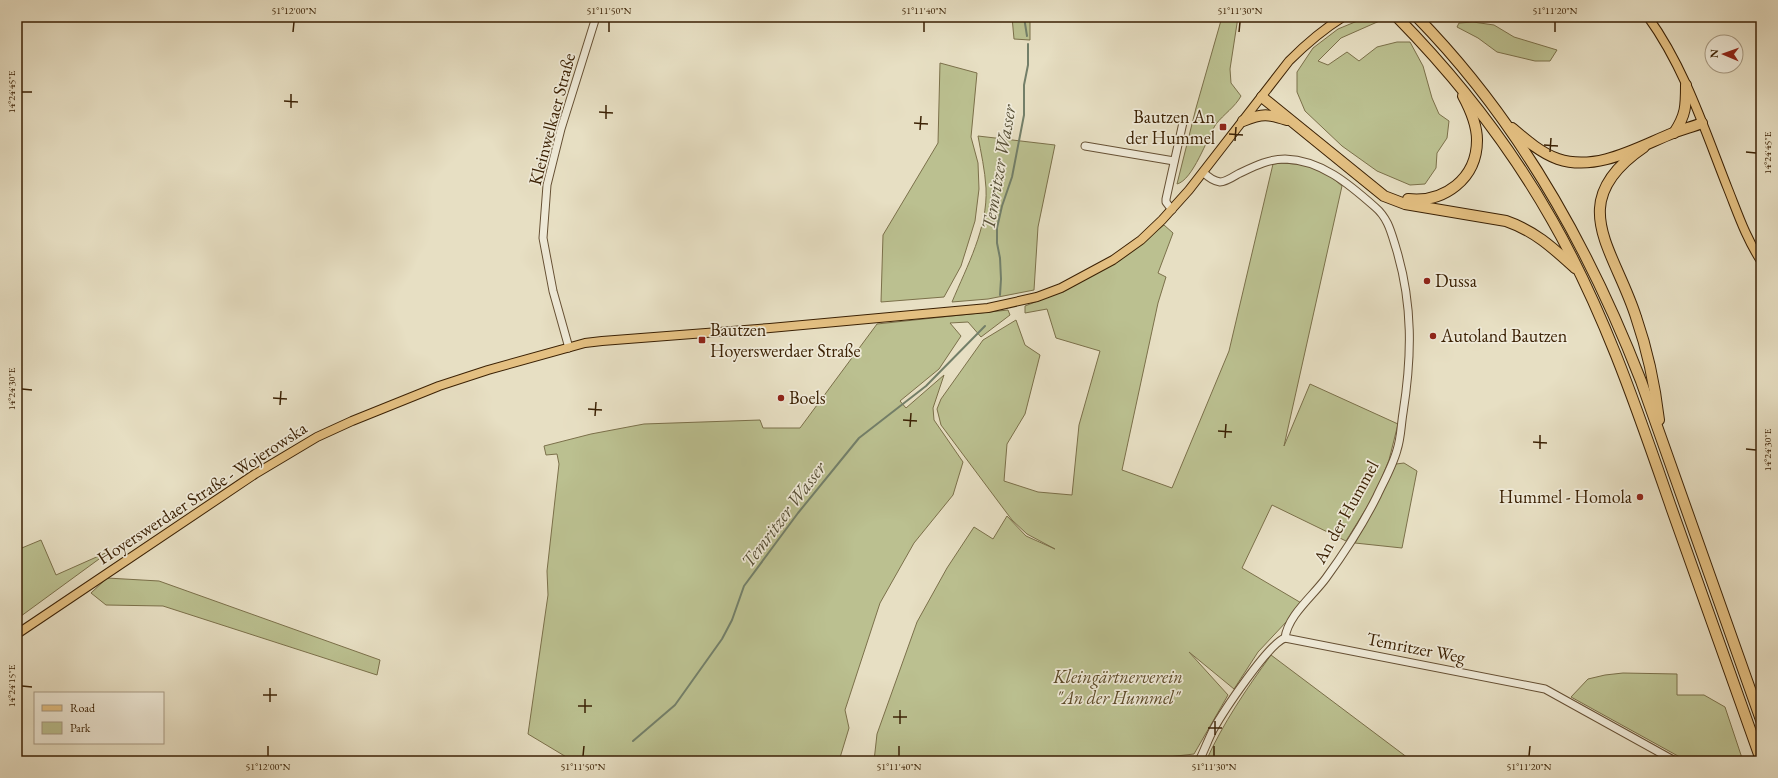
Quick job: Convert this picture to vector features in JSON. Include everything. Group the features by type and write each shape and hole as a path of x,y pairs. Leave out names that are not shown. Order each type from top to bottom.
{"highway":[{"path":"1397,17 1452,77 1480,112 1525,176 1552,220 1580,273 1599,314 1632,397 1761,760"},
{"path":"1417,17 1480,90 1504,122 1549,189 1594,273 1625,341 1761,720"},
{"path":"1366,180 1396,196 1407,199 1421,200 1435,198 1447,192 1463,179 1475,155 1477,132 1467,104 1452,77"},
{"path":"1674,133 1684,115 1686,107 1686,85"},
{"path":"1262,97 1384,196 1405,204 1521,226 1547,242 1580,273"},
{"path":"1243,121 1256,116 1269,114 1293,122"},
{"path":"1504,122 1548,155 1570,162 1584,163 1599,161 1644,147 1674,133 1702,123"},
{"path":"1644,147 1624,162 1612,175 1603,195 1601,206 1601,225 1604,242 1636,315 1645,347 1659,418 1660,439"}],"main road":[{"name":"Hoyerswerdaer Straße - Wojerowska","path":"17,634 255,474 317,438 352,421 439,386 488,370 602,340 988,308 1037,297 1061,288 1113,260 1140,240 1172,210 1289,61 1306,42 1343,17"},
{"path":"1648,17 1686,85 1749,241 1761,261"}],"street":[{"name":"Kleinwelkaer Straße","path":"568,348 553,291 543,238 547,185 561,129 596,17"},
{"path":"1172,210 1166,202 1166,199 1184,118"},
{"path":"1086,146 1174,161"},
{"name":"An der Hummel","path":"1203,172 1212,180 1222,182 1262,163 1285,159 1311,163 1325,169 1376,207 1383,215 1389,224 1404,274 1410,324 1409,356 1407,388 1397,449 1377,495 1350,541 1326,578 1294,618 1284,638"},
{"path":"1199,761 1213,730 1242,687 1277,642 1284,638"},
{"name":"Temritzer Weg","path":"1284,638 1544,690 1674,761"}],"green space":[{"path":"1012,17 1030,17 1030,40 1014,39"},
{"path":"1222,17 1238,17 1230,69 1231,83 1241,96 1236,104 1212,130 1189,175 1177,184 1196,108"},
{"path":"1367,17 1379,17 1384,19 1341,38 1318,61 1328,65 1347,52 1359,61 1377,47 1397,42 1410,42 1423,66 1432,98 1439,114 1449,121 1447,138 1437,153 1436,168 1425,184 1410,185 1377,171 1342,146 1305,111 1297,92 1297,72 1313,48 1338,29"},
{"path":"1473,22 1494,25 1514,37 1557,50 1550,61 1535,61 1497,52 1478,38 1457,27 1459,23"},
{"path":"940,63 977,73 971,137 978,163 979,189 975,221 961,266 944,297 881,302 883,235 938,143"},
{"path":"978,136 1055,145 1038,227 1034,290 988,299 952,302 970,261 984,218 986,188"},
{"name":"Kleingärtnerverein \"An der Hummel\"","path":"1282,163 1309,165 1323,170 1342,186 1284,446 1310,384 1398,424 1389,460 1375,494 1346,541 1272,505 1242,568 1303,604 1258,652 1234,689 1189,652 1228,695 1194,754 1132,761 874,761 877,734 917,622 947,568 974,527 993,539 1007,516 1026,536 1055,549 1027,534 1012,520 941,425 937,409 941,399 983,340 1016,320 1025,345 1040,355 1025,414 1007,444 1004,481 1038,492 1072,495 1079,425 1100,351 1056,338 1047,309 1025,313 1025,306 1066,290 1119,261 1164,225 1173,233 1158,273 1166,277 1158,303 1122,470 1172,488 1229,351 1273,164"},
{"path":"1008,310 1010,315 981,337 968,322 950,323 961,336 939,369 900,401 906,408 944,375 933,408 934,420 963,462 953,495 914,543 880,603 845,710 849,728 839,761 573,761 528,734 548,595 547,571 559,464 557,454 546,455 544,446 591,434 644,424 760,420 763,428 800,428 877,324"},
{"path":"1404,463 1417,471 1402,548 1355,543 1396,464"},
{"path":"41,540 56,575 110,551 17,619 17,550"},
{"path":"107,578 159,581 380,660 377,675 163,606 106,605 91,593"},
{"path":"1271,655 1412,761 1206,761 1236,706"},
{"path":"1623,673 1677,674 1677,695 1704,695 1725,707 1743,761 1687,761 1571,697 1588,679"}],"waterway":[{"name":"Temritzer Wasser","path":"1024,17 1027,36"},
{"name":"Temritzer Wasser","path":"1000,295 1001,279 997,228 1002,206 1012,177 1024,115 1024,85 1028,65 1028,44"},
{"name":"Temritzer Wasser","path":"633,741 675,705 722,639 732,620 744,586 798,513 859,438 926,386 985,326"}],"place":[{"name":"Bautzen An der Hummel","path":"1223,127"},
{"name":"Dussa","path":"1427,281"},
{"name":"Autoland Bautzen","path":"1433,336"},
{"name":"Bautzen Hoyerswerdaer Straße","path":"702,340"},
{"name":"Boels","path":"781,398"},
{"name":"Hummel - Homola","path":"1640,497"}]}
